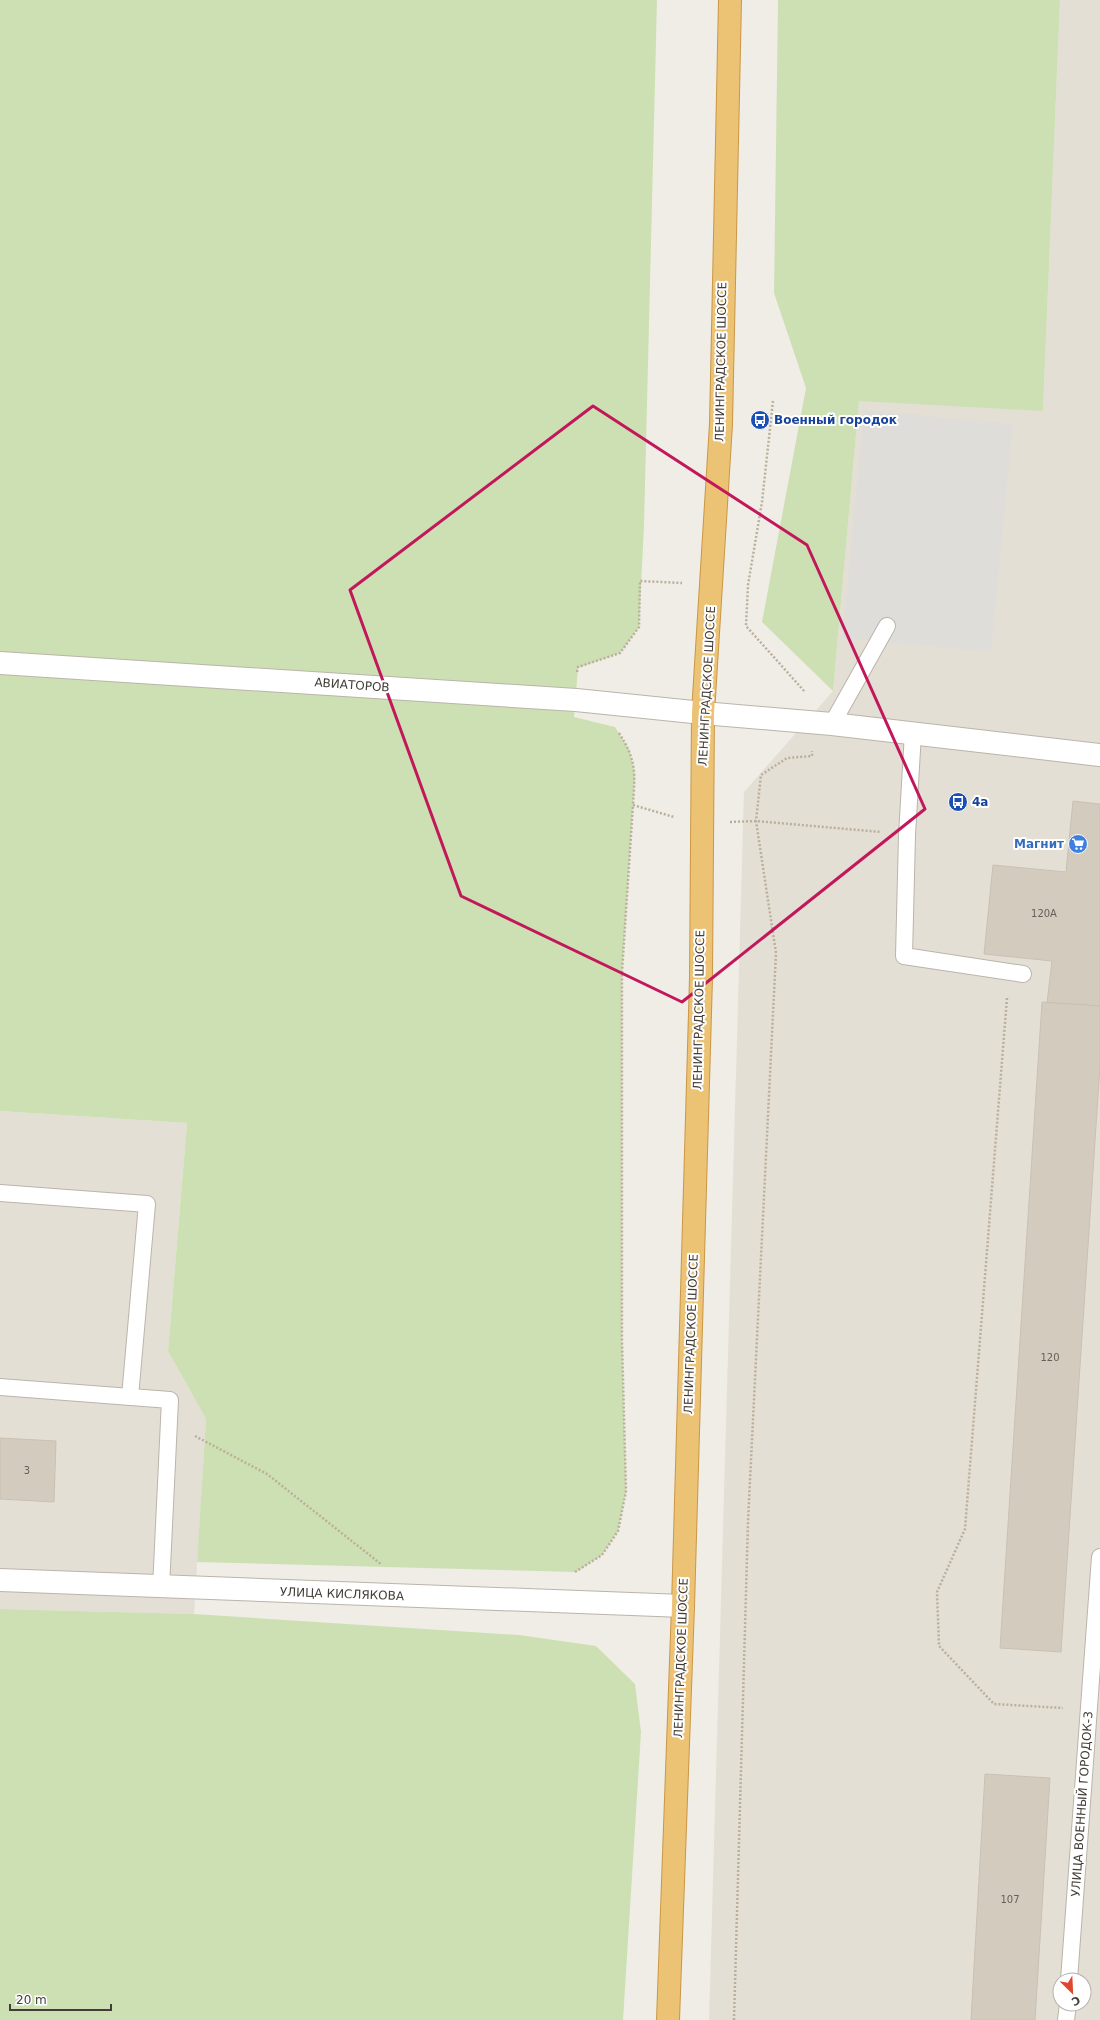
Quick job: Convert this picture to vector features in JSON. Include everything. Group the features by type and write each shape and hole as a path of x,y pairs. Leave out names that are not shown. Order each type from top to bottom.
{"highway":[{"name":"ЛЕНИНГРАДСКОЕ ШОССЕ","path":"668,2020 683,1606 700,978 703,713 721,424 730,0"}],"street":[{"name":"АВИАТОРОВ","path":"0,663 576,700 703,713 825,723 1100,756"},
{"name":"УЛИЦА КИСЛЯКОВА","path":"0,1580 161,1588 683,1606"}],"lane":[{"path":"825,723 887,626"},
{"path":"913,733 907,835 904,956 1016,973"},
{"path":"0,1193 147,1204 130,1397"},
{"path":"0,1387 170,1400 161,1588"},
{"name":"УЛИЦА ВОЕННЫЙ ГОРОДОК-3","path":"1070,1972 1100,1557"}],"path":[{"path":"734,2020 748,1521 776,953 756,821 761,775 787,758 812,756 825,723 821,708 792,680 746,626 748,585 762,502 773,401"},
{"path":"576,700 578,668 620,653 639,627 640,581 748,585"},
{"path":"568,1571 576,1572 602,1555 618,1531 626,1490 622,1341 622,972 635,775 630,751 615,727"},
{"path":"633,805 702,824 756,821 907,835"},
{"path":"1016,973 965,1529 937,1592 939,1646 994,1704 1089,1709"},
{"path":"169,1422 267,1474 384,1566"}],"highlighted area":[{"path":"593,406 807,545 925,809 682,1002 461,896 350,590"}],"shaded area":[{"path":"1060,0 1100,0 1100,2020 709,2020 744,792 833,691 859,400 1043,410"},
{"path":"864,410 1013,424 991,652 842,638"},
{"path":"0,1111 187,1123 168,1351 206,1419 194,1614 0,1609"}],"green space":[{"path":"0,0 657,0 644,526 639,627 620,653 578,668 574,717 615,727 630,751 635,775 622,972 622,1341 626,1491 618,1531 602,1555 576,1572 197,1562 206,1419 168,1351 187,1123 0,1111"},
{"path":"778,0 1060,0 1043,411 859,401 833,691 762,622 806,388 774,293"},
{"path":"0,1609 194,1614 519,1635 596,1646 635,1684 641,1732 623,2020 0,2020"}],"building":[{"path":"1073,801 1100,804 1100,1006 1047,1003 1052,961 984,954 993,865 1066,872"},
{"path":"1042,1002 1100,1006 1100,1066 1061,1652 1000,1648"},
{"path":"0,1438 56,1441 54,1502 0,1499"},
{"path":"985,1774 1050,1778 1035,2020 971,2020"}],"place":[{"name":"Военный городок","path":"760,420"},
{"name":"4а","path":"958,802"},
{"name":"Магнит","path":"1078,844"}]}
